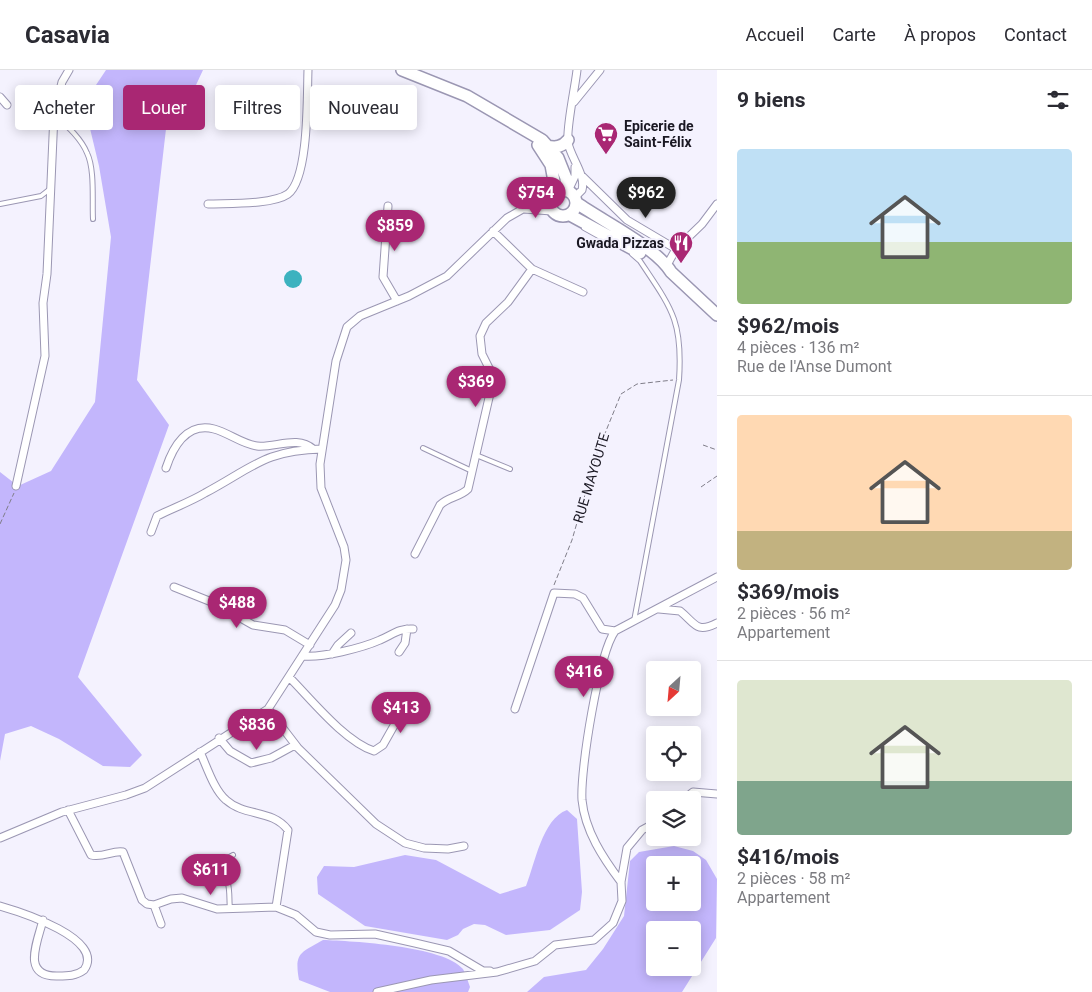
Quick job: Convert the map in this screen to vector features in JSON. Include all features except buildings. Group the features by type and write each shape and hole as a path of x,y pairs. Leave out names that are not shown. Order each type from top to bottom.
{"main road":[{"path":"402,70 467,96 547,146 558,158 563,171 566,195 616,228 669,269 717,315"},
{"path":"532,135 551,165 575,217"},
{"path":"547,146 555,148 563,145 568,140"},
{"path":"566,195 550,206 552,211 559,216 575,217 669,269"}],"street":[{"path":"61,85 69,70"},
{"path":"208,204 274,199 289,193 297,179 305,150 308,70"},
{"path":"0,838 68,810 126,795 145,788 219,738 259,717 268,709 310,646 338,598 346,560 342,540 321,488 322,449 336,361 347,327 360,316 397,301 447,276 493,231 521,209 566,195 583,186 568,140 577,70"},
{"path":"573,102 600,70"},
{"path":"0,97 7,105"},
{"path":"16,486 45,356 43,303 47,274 54,130"},
{"path":"566,195 575,176 576,166"},
{"path":"580,174 627,220 676,249"},
{"path":"669,269 676,249 702,224 717,204"},
{"path":"388,206 383,277 397,301"},
{"path":"521,209 532,208 552,211"},
{"path":"616,228 627,220"},
{"path":"493,231 532,269 582,292"},
{"path":"415,554 440,505 446,499 463,494 468,489 491,389 490,370 482,354 480,336 486,323 508,302 532,269"},
{"path":"166,468 172,450 188,433 197,428 214,429 250,444 260,446 296,442 309,445 313,449"},
{"path":"151,532 157,516 205,494 263,459 285,451 322,449"},
{"path":"621,882 600,854 589,829 582,800 586,752 606,647 615,631 717,577"},
{"path":"174,587 199,596 253,625 286,630 310,646"},
{"path":"515,709 554,593 576,594 583,598 602,629 615,631"},
{"path":"657,609 680,610 696,628 717,623"},
{"path":"303,656 314,657 332,654 380,640 399,630 410,629 399,652"},
{"path":"332,654 338,645 351,633"},
{"path":"289,677 341,729 367,749 374,751 383,745 408,700"},
{"path":"268,709 296,745 376,824 405,842 424,848 448,849 464,846"},
{"path":"219,738 230,750 251,763 271,758 296,745"},
{"path":"200,752 225,800 240,809 275,818 288,830 276,907"},
{"path":"701,793 717,794"},
{"path":"68,810 91,855 98,856 119,851 123,852 142,900 147,904 154,905 171,899 182,898 217,908 276,907 296,915 316,932 330,935 383,936 448,951 483,970 497,972"},
{"path":"377,992 431,980 497,972 536,961 555,945 594,940 613,923 622,901 621,882 627,848 646,828"},
{"path":"154,905 162,924"},
{"path":"0,906 43,920 73,938 86,950 89,961 84,970 71,976 49,976 38,971 35,966 34,956 43,920"}],"lane":[{"path":"70,130 87,152 90,163 93,219"},
{"path":"0,204 41,196 52,188"},
{"path":"575,217 589,232 621,246 640,261 676,320 681,357 679,380 634,621"},
{"path":"423,448 472,471"},
{"path":"476,455 510,468"},
{"path":"230,908 228,884 221,871 221,865 224,860 233,855"}],"path":[{"name":"RUE MAYOUTE","path":"554,593 555,581 572,540 597,453 621,394 637,384 679,380"},
{"path":"703,444 717,450"},
{"path":"701,487 717,476"},
{"path":"0,524 16,486"}],"shaded area":[{"path":"106,70 203,70 196,85 123,85 123,130 166,130 137,380 169,425 78,677 142,755 130,767 103,766 59,739 31,726 5,734 0,761 0,472 18,486 51,471 95,402 111,237 99,166 90,130 113,130 113,85 96,85"},
{"path":"567,810 577,819 582,892 580,910 550,930 506,935 485,925 474,924 447,940 365,926 318,894 317,877 324,866 354,867 405,855 436,860 500,894 526,886 545,832 558,815"},
{"path":"674,846 693,851 700,856 646,856 646,911 701,911 701,857 706,860 717,879 716,938 701,962 701,921 646,921 646,976 692,976 682,992 527,992 544,977 586,970 603,949 624,916 630,861 639,852"},
{"path":"323,940 397,946 437,955 453,961 463,969 470,987 468,992 330,992 299,980 298,964 301,954"}],"water":[{"path":"289,270 297,270 302,275 300,286 289,288 284,283 284,275"}],"place":[{"name":"Epicerie de Saint-Félix","path":"606,155"},
{"name":"Gwada Pizzas","path":"681,264"}]}
